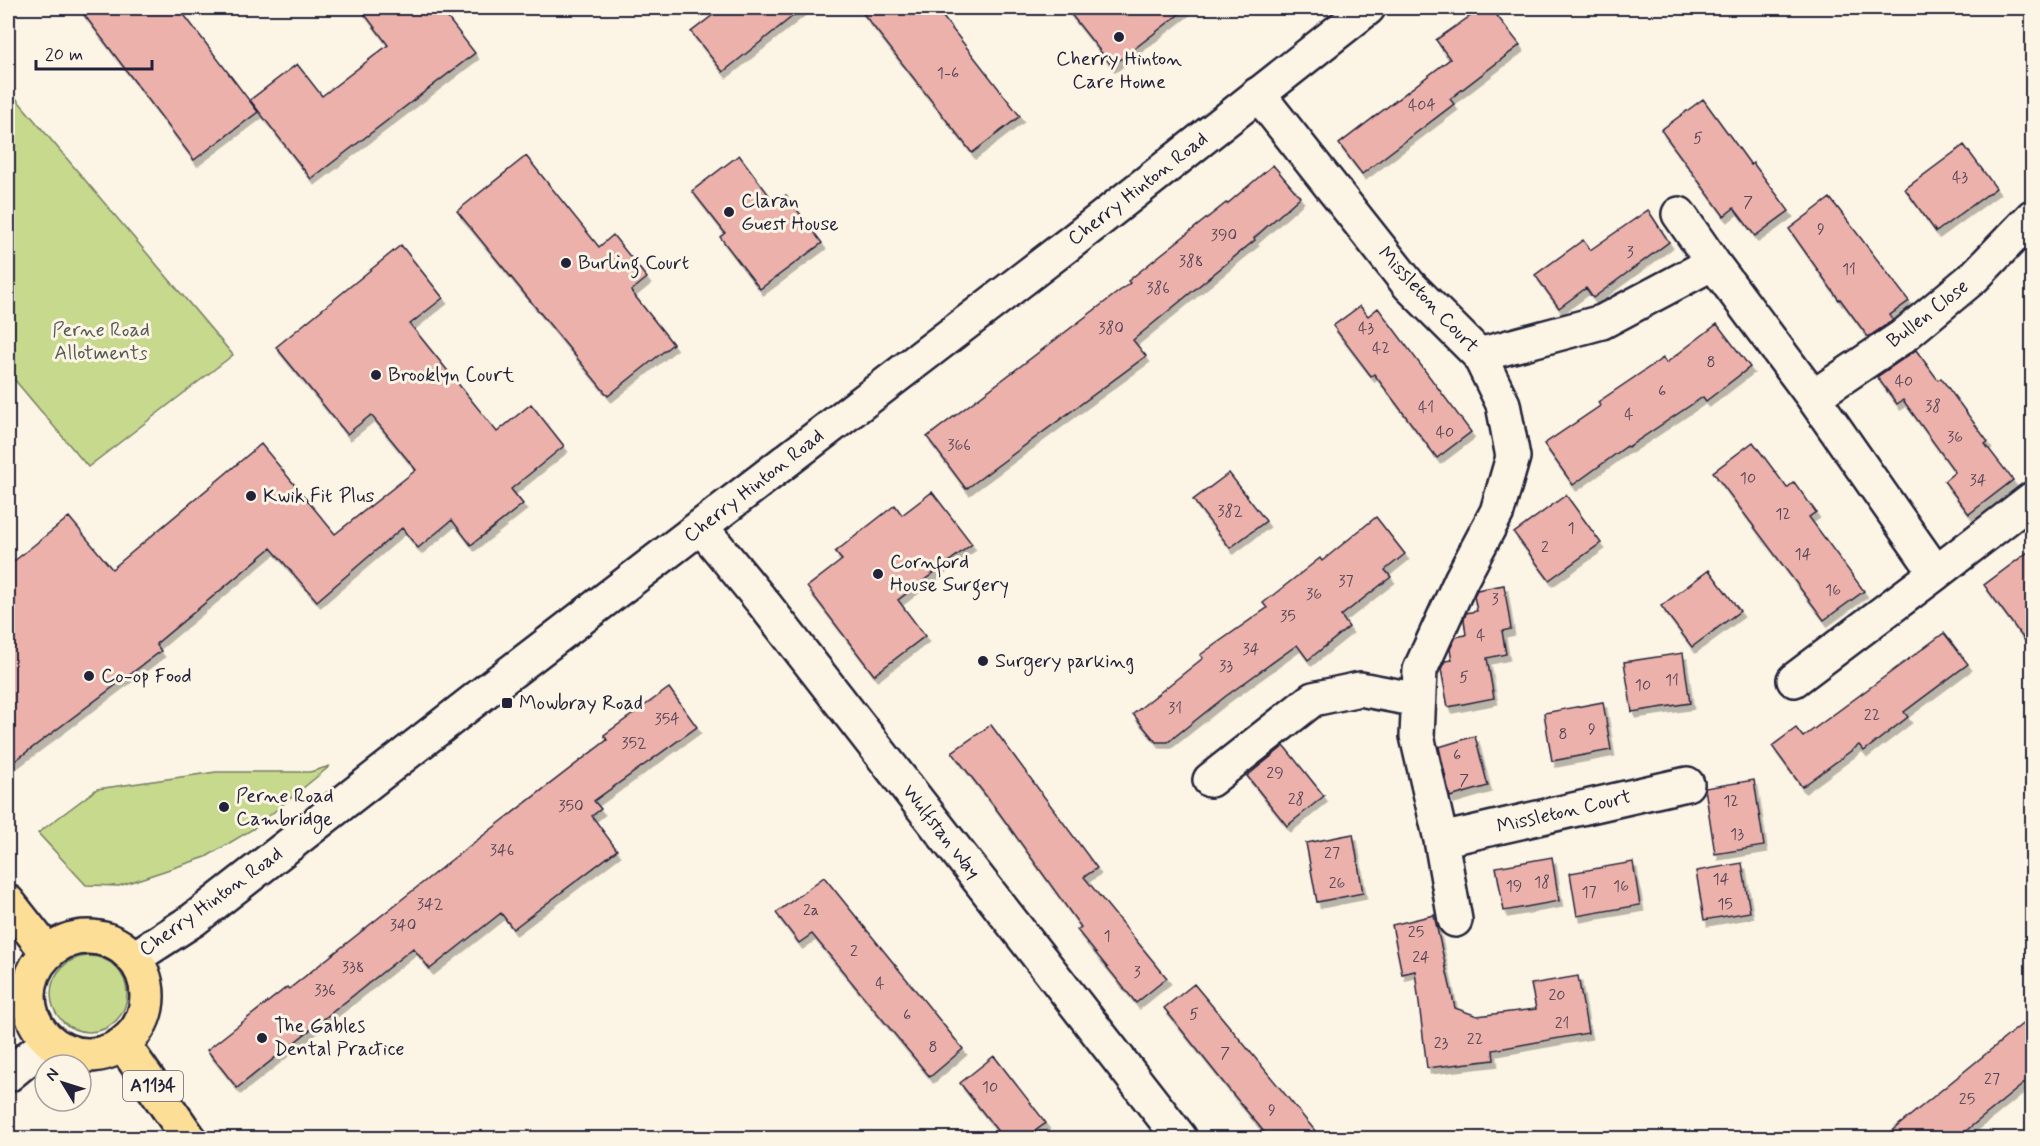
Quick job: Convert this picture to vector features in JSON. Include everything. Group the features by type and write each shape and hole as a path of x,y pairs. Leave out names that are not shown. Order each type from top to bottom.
{"main road":[{"path":"8,902 48,953"},
{"path":"85,936 103,938 120,945 134,958 144,975 148,993 145,1012 137,1030 123,1044 105,1053 86,1056 66,1052 49,1041 36,1025 29,1005 29,985 37,965 48,953 67,940 85,936"},
{"name":"A1134","path":"123,1044 189,1138"}],"street":[{"name":"Cherry Hinton Road","path":"134,958 193,920 485,692 1074,240 1366,8"},
{"name":"Missleton Court","path":"1258,94 1409,285 1479,355 1503,404 1513,457 1497,512 1461,580 1420,670 1417,736 1441,840 1455,920"},
{"path":"1679,214 1813,397 1936,573"},
{"name":"Bullen Close","path":"1813,397 1902,337 1974,277 2032,217"},
{"path":"1479,355 1602,322 1713,263"},
{"path":"1794,680 2032,499"},
{"name":"Wulfstan Way","path":"701,527 765,605 1180,1138"},
{"path":"1210,780 1312,699 1360,689 1418,700"},
{"name":"Missleton Court","path":"1441,840 1687,784"},
{"path":"8,1075 49,1041"}],"green space":[{"name":"Perne Road Allotments","path":"8,89 233,355 88,467 8,372"},
{"path":"330,766 253,829 206,857 119,886 86,885 38,833 97,789 216,772 310,772"},
{"path":"89,956 103,959 116,967 124,980 127,994 124,1008 116,1021 103,1029 89,1032 75,1029 62,1021 54,1008 51,994 54,980 62,967 75,959"}],"building":[{"path":"79,8 179,8 258,112 194,160"},
{"path":"360,8 440,8 475,53 311,179 250,100 297,64 322,96 388,45"},
{"path":"722,8 803,8 723,72 691,32"},
{"path":"859,8 936,8 1020,116 972,153"},
{"name":"Cherry Hinton Care Home","path":"1066,8 1187,8 1112,66"},
{"path":"1482,8 1491,8 1520,45 1450,99 1454,104 1362,174 1339,144 1450,59 1436,40"},
{"path":"1703,99 1751,165 1753,163 1789,211 1755,236 1734,208 1724,216 1661,130"},
{"path":"1964,145 1996,188 1936,232 1905,189"},
{"path":"739,155 775,203 786,195 822,243 760,289 720,237 725,233 692,191"},
{"name":"Burling Court","path":"526,156 599,247 613,235 647,278 631,291 673,344 608,396 457,211"},
{"path":"1273,165 1300,197 1254,238 1255,240 1133,340 1146,356 966,489 927,437 1130,283 1128,281"},
{"path":"1830,198 1909,301 1890,315 1893,320 1868,337 1789,229"},
{"path":"1648,210 1669,242 1593,298 1586,288 1559,308 1535,275 1583,240 1590,250"},
{"path":"401,245 443,298 410,324 497,432 531,404 564,446 511,489 523,504 471,545 452,520 418,548 402,528 317,601 271,548 156,644 161,651 8,766 8,566 69,517 112,569 261,444 335,534 416,470 371,415 347,434 276,347"},
{"path":"1360,306 1368,316 1378,308 1471,432 1437,458 1374,374 1371,376 1333,326"},
{"path":"1717,324 1750,367 1706,401 1703,397 1627,446 1573,485 1544,444 1600,406 1598,402 1663,358 1666,363"},
{"path":"1916,350 1938,380 1941,378 1988,442 1985,444 2013,480 1969,514 1944,481 1955,472 1903,400 1897,404 1877,377"},
{"path":"1753,442 1787,488 1794,482 1816,512 1809,517 1864,591 1824,620 1713,472"},
{"path":"1229,473 1266,521 1230,548 1193,500"},
{"name":"Cornford House Surgery","path":"932,492 972,544 898,600 925,636 874,675 807,587 842,560 835,552 895,505 902,515"},
{"path":"1566,495 1601,543 1549,580 1514,533"},
{"path":"1376,517 1405,554 1385,570 1391,577 1341,616 1349,627 1308,660 1297,645 1226,696 1168,742 1156,742 1133,714 1203,658 1200,655 1267,608 1263,603 1320,558 1322,561"},
{"path":"2032,549 2032,650 1984,585"},
{"path":"1709,570 1740,611 1692,647 1661,606"},
{"path":"1504,585 1511,629 1502,631 1506,654 1487,658 1494,698 1448,707 1441,669 1445,661 1452,660 1450,649 1456,637 1466,635 1464,620 1466,613 1477,611 1474,596 1477,590"},
{"path":"1944,633 1968,664 1904,712 1908,717 1864,751 1859,745 1802,787 1772,746 1796,728 1803,737"},
{"path":"1683,653 1690,703 1632,712 1624,662"},
{"path":"669,688 697,727 594,801 601,809 592,816 617,850 513,929 501,913 430,969 413,948 237,1088 207,1050 287,987 289,989 607,740 604,735"},
{"path":"1603,702 1611,750 1552,761 1544,713"},
{"path":"991,725 1097,868 1084,877 1167,978 1136,1003 1077,930 1081,927 997,810 952,752"},
{"path":"1475,736 1488,786 1450,797 1439,747"},
{"path":"1284,746 1324,796 1287,826 1247,776"},
{"path":"1754,780 1764,846 1715,854 1705,788"},
{"path":"1353,834 1363,893 1317,902 1306,843"},
{"path":"1552,857 1559,901 1504,911 1496,867"},
{"path":"1633,862 1640,905 1577,916 1570,873"},
{"path":"1742,863 1750,912 1704,920 1696,871"},
{"path":"824,877 963,1049 930,1077 812,934 799,943 776,913"},
{"path":"1434,915 1455,1008 1477,1016 1536,1009 1531,984 1578,976 1588,1033 1493,1050 1494,1060 1427,1068 1415,971 1402,974 1392,925"},
{"path":"1194,984 1321,1138 1269,1138 1164,1008"},
{"path":"2032,1016 2032,1077 1957,1138 1883,1138"},
{"path":"994,1056 1046,1123 1025,1138 1003,1138 960,1083"}],"place":[{"name":"Cherry Hinton Care Home","path":"1119,37"},
{"name":"Claran Guest House","path":"729,212"},
{"name":"Burling Court","path":"566,263"},
{"name":"Brooklyn Court","path":"376,375"},
{"name":"Kwik Fit Plus","path":"251,496"},
{"name":"Cornford House Surgery","path":"878,574"},
{"name":"Surgery parking","path":"983,661"},
{"name":"Co-op Food","path":"89,676"},
{"name":"Mowbray Road","path":"507,703"},
{"name":"Perne Road Cambridge","path":"224,807"},
{"name":"The Gables Dental Practice","path":"262,1038"}]}
